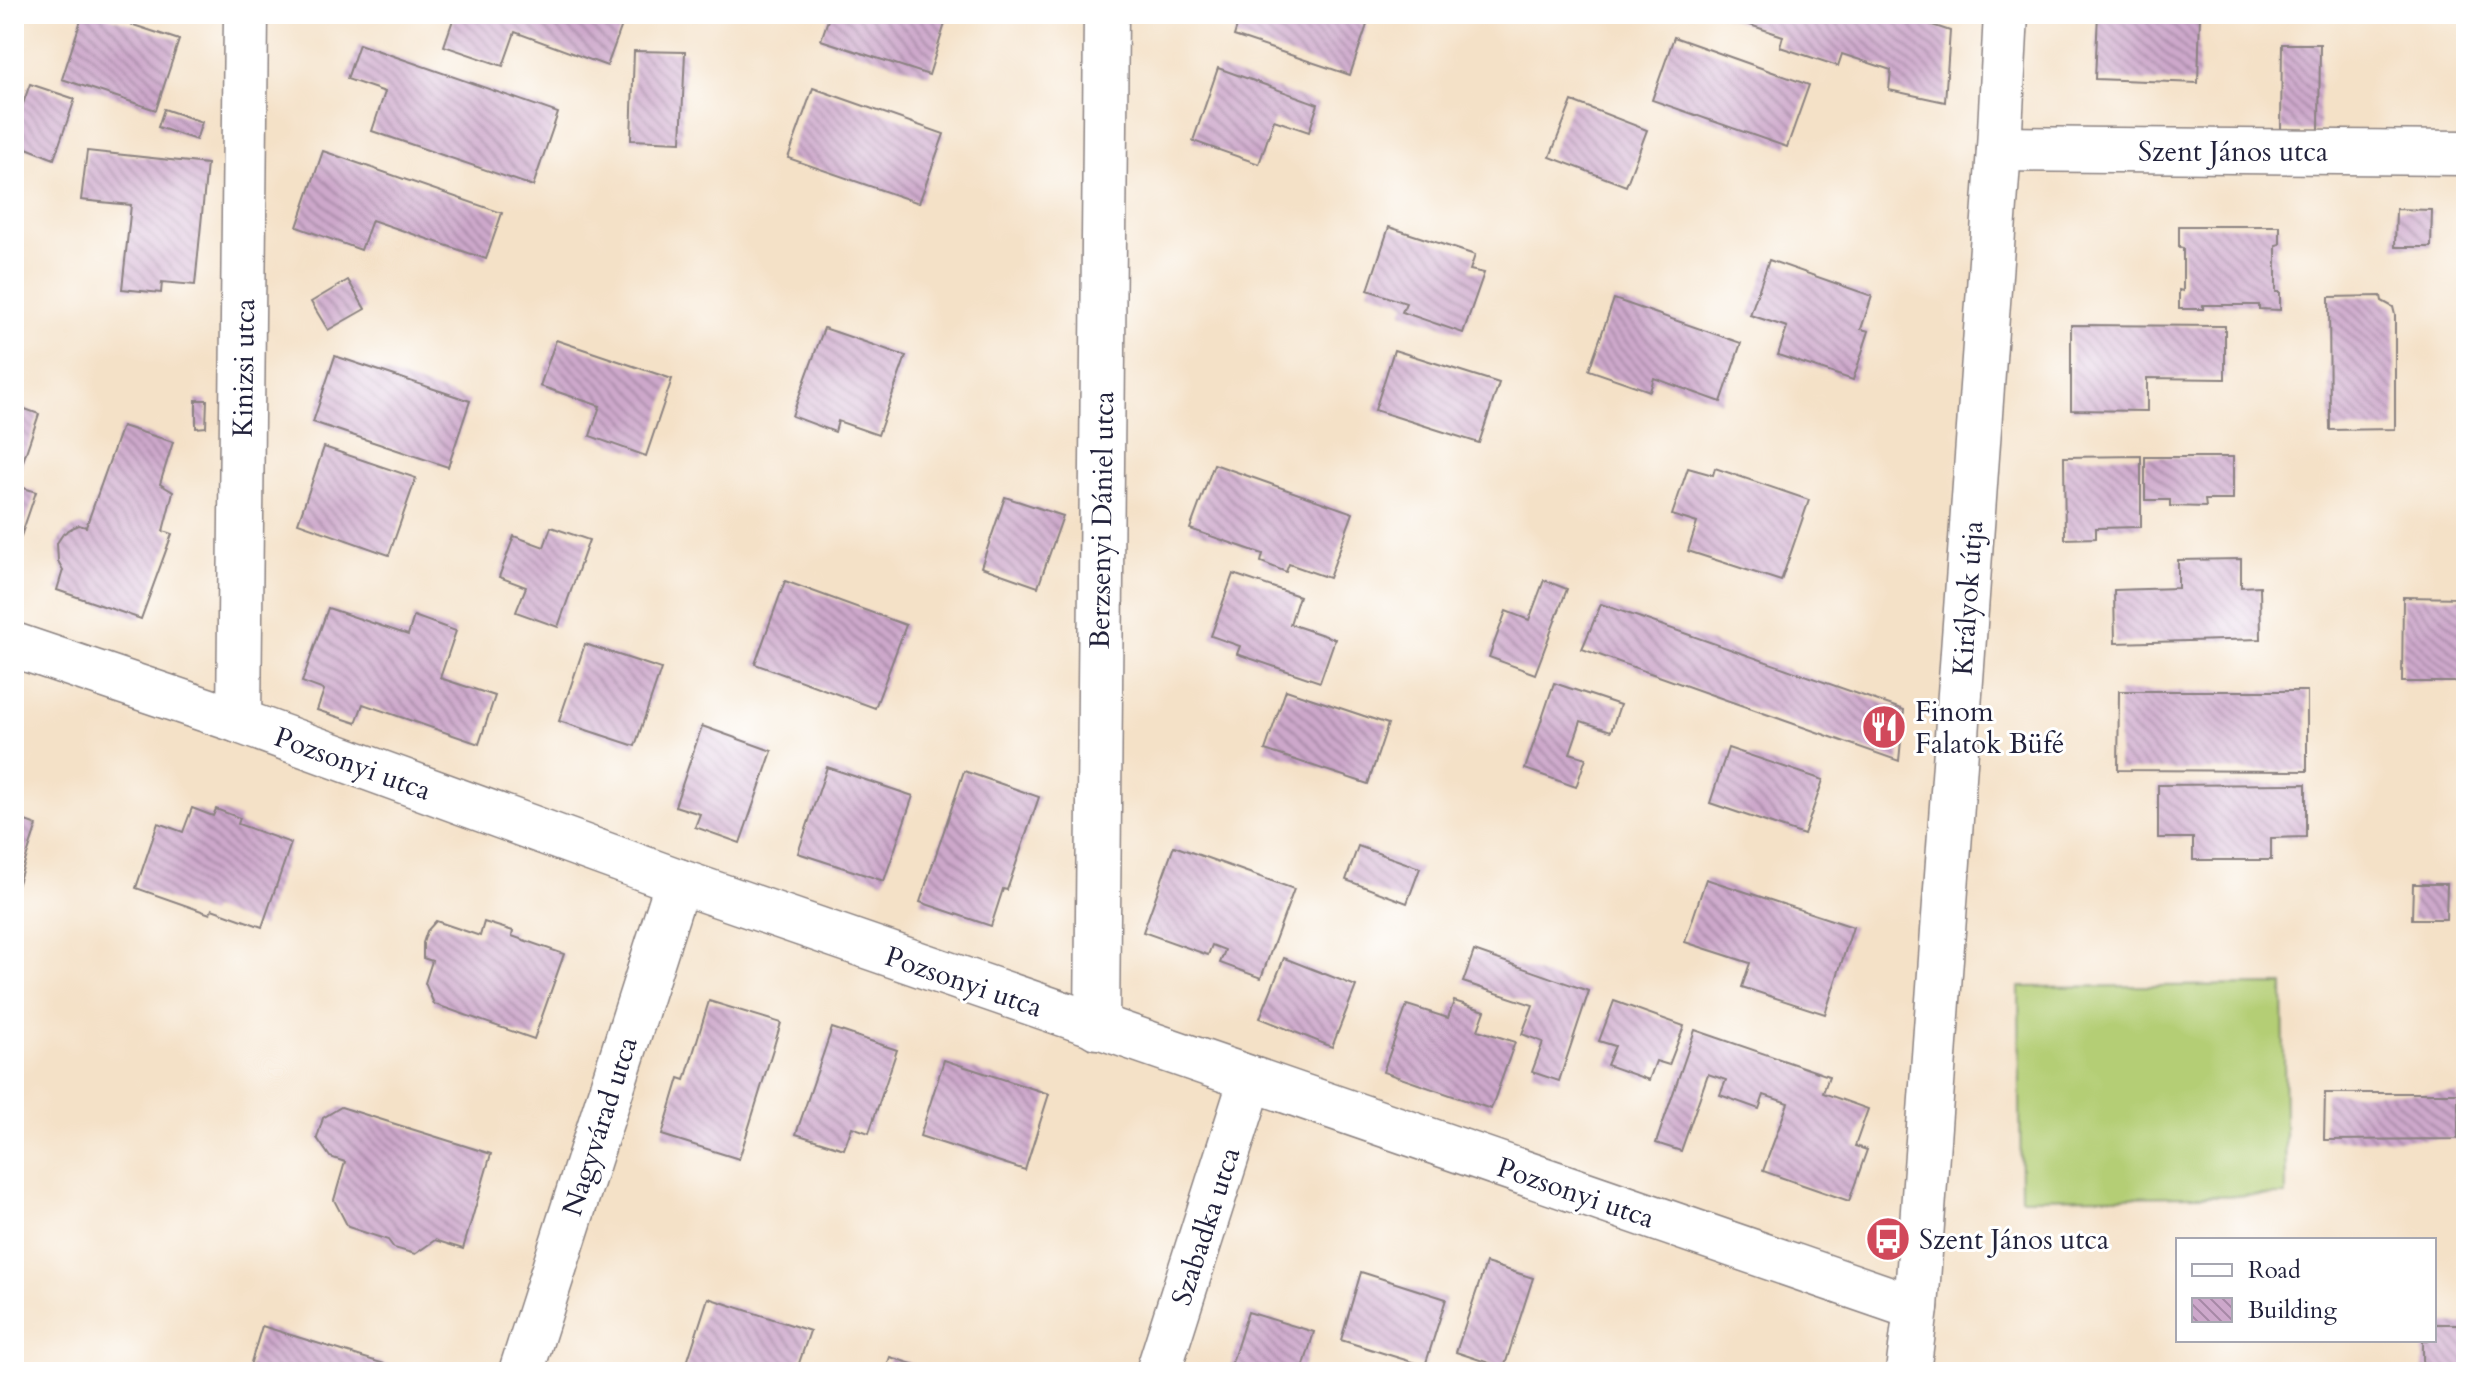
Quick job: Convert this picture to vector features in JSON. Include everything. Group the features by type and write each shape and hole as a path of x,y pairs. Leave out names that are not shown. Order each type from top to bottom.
{"street":[{"name":"Kinizsi utca","path":"239,721 246,14"},
{"name":"Berzsenyi Dániel utca","path":"1097,1027 1106,14"},
{"name":"Királyok útja","path":"1908,1372 1916,1308 2006,14"},
{"name":"Szent János utca","path":"1999,149 2466,153"},
{"name":"Pozsonyi utca","path":"14,645 239,721 678,881 1916,1308"},
{"name":"Nagyvárad utca","path":"521,1372 678,881"},
{"name":"Szabadka utca","path":"1158,1372 1251,1080"}],"green space":[{"path":"2283,985 2286,1195 2021,1198 2019,987"}],"building":[{"path":"83,14 100,14 179,40 156,110 62,79"},
{"path":"455,14 626,14 607,66 515,32 503,66 444,46"},
{"path":"830,14 948,14 929,75 821,40"},
{"path":"1241,14 1334,14 1367,25 1350,75 1234,36"},
{"path":"1717,14 1900,14 1950,31 1945,102 1889,90 1891,70 1842,54 1838,66 1780,47 1783,36"},
{"path":"2098,14 2200,14 2198,83 2095,79"},
{"path":"1674,37 1809,85 1787,147 1652,100"},
{"path":"359,44 558,113 533,186 372,131 385,92 347,79"},
{"path":"2282,44 2320,44 2319,131 2281,130"},
{"path":"634,51 685,52 681,142 631,140"},
{"path":"1218,68 1318,104 1309,132 1274,120 1259,164 1193,141"},
{"path":"30,84 75,99 54,159 14,143 14,129"},
{"path":"813,88 944,134 919,203 788,158"},
{"path":"1572,101 1647,130 1626,186 1550,157"},
{"path":"164,109 202,122 196,140 158,127"},
{"path":"87,151 207,164 195,285 162,282 161,293 122,289 131,205 81,200"},
{"path":"323,151 502,213 486,259 372,220 361,250 297,227"},
{"path":"2396,209 2432,210 2431,247 2395,247"},
{"path":"2179,226 2280,226 2280,244 2276,245 2276,292 2280,292 2280,310 2259,309 2259,305 2203,305 2203,309 2179,309 2179,290 2183,291 2183,248 2179,247"},
{"path":"1389,227 1475,255 1470,270 1484,273 1463,333 1402,312 1406,303 1368,290"},
{"path":"1769,260 1872,296 1861,329 1869,331 1853,380 1778,355 1787,327 1750,315"},
{"path":"348,280 365,309 328,330 311,302"},
{"path":"2381,296 2382,301 2393,307 2395,315 2395,429 2330,430 2329,297"},
{"path":"1614,299 1741,343 1721,402 1654,378 1650,391 1589,370"},
{"path":"2071,325 2225,326 2225,379 2147,378 2147,411 2071,410"},
{"path":"824,328 906,356 878,435 838,421 835,432 792,416"},
{"path":"556,340 672,379 646,456 590,436 600,406 540,386"},
{"path":"1394,350 1499,383 1479,443 1375,410"},
{"path":"335,356 470,401 448,467 313,422"},
{"path":"196,400 207,400 206,427 196,428"},
{"path":"14,405 39,414 15,485 36,492 20,539 14,536"},
{"path":"122,426 173,442 160,484 173,492 163,531 172,534 141,619 57,590 63,570 58,561 57,543 72,528 79,525 86,527"},
{"path":"324,447 416,478 389,555 298,523"},
{"path":"2141,456 2141,527 2096,528 2096,538 2065,539 2064,457"},
{"path":"2145,457 2233,457 2233,500 2205,500 2206,507 2170,506 2170,500 2145,500"},
{"path":"1214,464 1353,513 1329,578 1289,564 1286,572 1261,562 1263,554 1190,529"},
{"path":"1688,468 1713,475 1715,468 1809,500 1781,581 1688,551 1697,523 1672,515"},
{"path":"1005,497 1063,516 1038,587 981,567"},
{"path":"551,527 589,540 558,627 516,612 526,587 499,577 514,536 544,547"},
{"path":"2241,559 2241,587 2260,586 2261,639 2115,643 2114,590 2178,588 2178,560"},
{"path":"1233,574 1299,596 1290,624 1335,639 1320,682 1237,654 1240,646 1211,636"},
{"path":"1544,580 1567,589 1535,674 1489,657 1506,611 1529,620"},
{"path":"785,581 906,625 875,708 755,664"},
{"path":"2403,597 2466,598 2466,682 2402,682"},
{"path":"1601,604 1904,710 1899,761 1582,649"},
{"path":"328,608 408,635 414,616 456,631 440,678 495,696 479,744 363,704 356,723 317,710 324,690 302,682"},
{"path":"585,644 661,669 635,746 559,721"},
{"path":"1554,683 1620,705 1611,731 1581,721 1570,753 1586,758 1576,787 1525,769"},
{"path":"1286,690 1388,724 1368,784 1265,750"},
{"path":"2119,691 2307,691 2307,771 2118,770"},
{"path":"702,726 772,751 740,843 695,827 700,814 675,806"},
{"path":"1728,748 1823,780 1804,835 1710,803"},
{"path":"827,767 913,796 884,881 798,853"},
{"path":"964,771 1039,797 1007,890 1003,889 991,926 920,902"},
{"path":"2306,784 2306,837 2271,838 2271,860 2193,860 2193,838 2158,838 2158,785"},
{"path":"192,808 213,816 216,809 240,818 238,824 291,843 262,927 212,909 210,914 136,888 158,823 183,832"},
{"path":"14,817 37,825 15,892 14,892"},
{"path":"1174,846 1294,889 1261,978 1220,963 1225,950 1212,945 1208,955 1143,932"},
{"path":"1358,846 1420,868 1407,903 1346,880"},
{"path":"1706,879 1853,927 1825,1014 1742,987 1750,963 1685,942"},
{"path":"2413,884 2447,884 2446,919 2412,919"},
{"path":"2459,885 2466,885 2466,921 2458,921"},
{"path":"436,921 480,936 484,922 513,931 512,936 564,954 534,1039 434,1004 425,983 432,961 423,958 423,943 427,931"},
{"path":"1474,951 1589,991 1559,1081 1532,1072 1543,1042 1522,1034 1533,1005 1463,982"},
{"path":"1284,958 1356,986 1332,1047 1260,1018"},
{"path":"709,1001 781,1023 739,1159 662,1135 679,1078 685,1080"},
{"path":"1454,1001 1485,1011 1478,1030 1515,1042 1491,1109 1383,1072 1407,1005 1448,1018"},
{"path":"1614,1001 1684,1026 1669,1065 1656,1061 1649,1080 1607,1065 1615,1046 1599,1041"},
{"path":"832,1028 897,1050 869,1133 852,1127 844,1149 796,1134"},
{"path":"1695,1030 1829,1076 1823,1093 1868,1109 1855,1146 1867,1150 1849,1201 1763,1171 1788,1103 1764,1095 1759,1109 1720,1095 1726,1080 1708,1074 1681,1151 1656,1143"},
{"path":"944,1060 1049,1094 1025,1170 920,1136"},
{"path":"2325,1093 2458,1093 2458,1139 2324,1140"},
{"path":"341,1107 491,1154 463,1249 435,1240 415,1254 394,1248 388,1240 348,1227 334,1200 345,1162 330,1157 317,1138 323,1118"},
{"path":"1486,1263 1533,1278 1504,1368 1456,1352"},
{"path":"1361,1272 1446,1299 1425,1366 1341,1340"},
{"path":"708,1298 810,1331 796,1372 684,1372"},
{"path":"1248,1312 1314,1332 1302,1372 1229,1372"},
{"path":"2436,1324 2466,1324 2466,1370 2423,1370 2423,1342 2436,1342"},
{"path":"262,1326 407,1371 407,1372 248,1372"},
{"path":"890,1357 935,1371 885,1372"}],"place":[{"name":"Finom Falatok Büfé","path":"1884,727"},
{"name":"Szent János utca","path":"1888,1239"}]}
